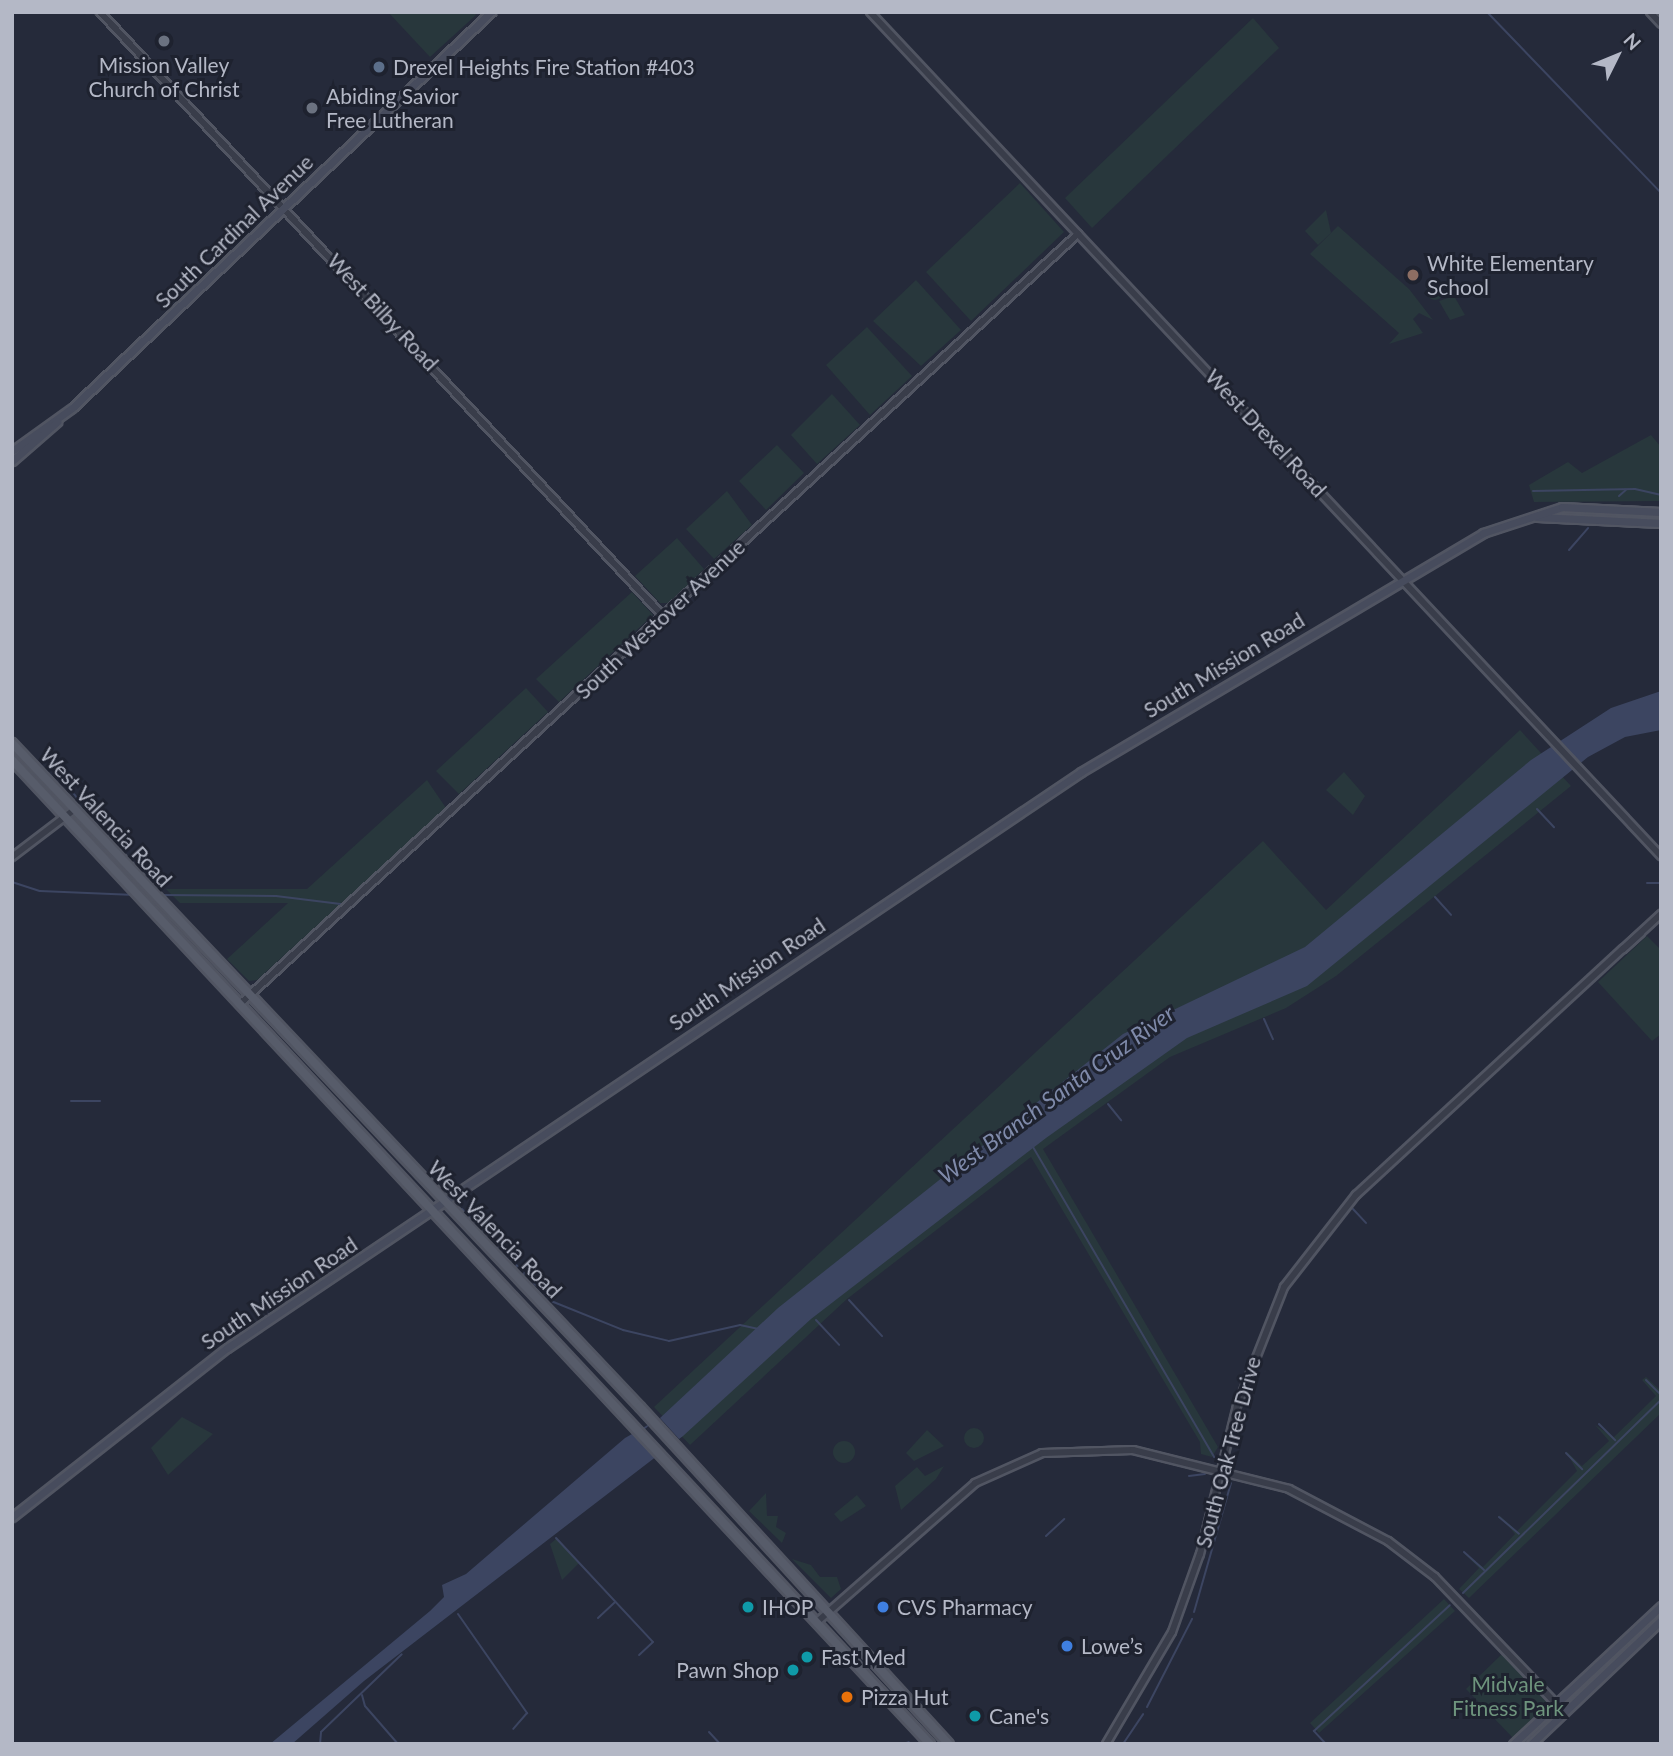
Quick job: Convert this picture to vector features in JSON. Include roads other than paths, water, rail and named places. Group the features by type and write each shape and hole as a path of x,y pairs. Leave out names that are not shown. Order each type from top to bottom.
{"main road":[{"name":"South Cardinal Avenue","path":"12,461 491,12"},
{"name":"South Cardinal Avenue","path":"12,451 62,416"},
{"name":"South Mission Road","path":"1537,517 1545,510 1594,504 1661,512"},
{"name":"South Mission Road","path":"12,1517 227,1348 1023,808 1403,577 1483,533 1537,517 1661,523"},
{"name":"West Valencia Road","path":"12,743 675,1444 948,1744"},
{"name":"West Valencia Road","path":"12,760 643,1430 928,1742"},
{"path":"1513,1744 1661,1606"},
{"path":"1531,1744 1661,1620"},
{"path":"928,1742 937,1731"}],"street":[{"name":"West Bilby Road","path":"100,12 663,616"},
{"name":"West Drexel Road","path":"870,12 1403,577 1661,856"},
{"path":"1650,12 1661,24"},
{"name":"South Westover Avenue","path":"241,1003 1078,234"},
{"path":"12,857 75,809"},
{"name":"South Oak Tree Drive","path":"1106,1744 1172,1632 1267,1320 1330,1222 1661,914"},
{"path":"817,1622 951,1500 1023,1458 1133,1450 1220,1470 1320,1501 1388,1541 1435,1577 1564,1712"}],"water":[{"name":"West Branch Santa Cruz River","path":"1661,691 1661,730 1625,737 1588,757 1307,986 1187,1038 1046,1138 811,1319 683,1436 364,1681 292,1744 270,1744 430,1611 444,1597 442,1585 466,1574 625,1438 660,1418 778,1308 1123,1034 1305,947 1531,760 1611,708"}],"waterway":[{"path":"1487,12 1661,193"},
{"path":"1533,491 1635,489 1661,495"},
{"path":"1619,496 1626,490"},
{"path":"1569,550 1588,528"},
{"path":"67,785 77,798"},
{"path":"1537,809 1554,827"},
{"path":"12,882 40,891 135,895"},
{"path":"1647,883 1661,883"},
{"path":"161,895 276,896 341,904"},
{"path":"1435,897 1451,915"},
{"path":"1264,1019 1273,1039"},
{"path":"71,1101 100,1101"},
{"path":"1108,1104 1121,1120"},
{"path":"1033,1147 1214,1457"},
{"path":"462,1209 551,1301 623,1330 669,1341 740,1325 759,1329"},
{"path":"1353,1209 1366,1223"},
{"path":"849,1300 882,1336"},
{"path":"816,1320 839,1345"},
{"path":"1646,1380 1661,1395"},
{"path":"1463,1593 1661,1400"},
{"path":"1599,1424 1615,1440"},
{"path":"1566,1453 1582,1469"},
{"path":"1189,1476 1205,1474"},
{"path":"1194,1612 1231,1483"},
{"path":"1499,1517 1519,1534"},
{"path":"1046,1536 1064,1519"},
{"path":"556,1538 653,1642 639,1655"},
{"path":"1464,1552 1484,1570"},
{"path":"598,1618 615,1602"},
{"path":"1326,1744 1314,1731 1450,1605"},
{"path":"458,1614 527,1713 513,1729"},
{"path":"1147,1707 1192,1619"},
{"path":"320,1744 321,1732 402,1654"},
{"path":"362,1695 365,1706 398,1744"},
{"path":"1123,1744 1143,1714"},
{"path":"709,1732 720,1744"},
{"path":"903,1744 909,1742"}],"place":[{"name":"Mission Valley Church of Christ","path":"164,41"},
{"name":"Drexel Heights Fire Station #403","path":"379,67"},
{"name":"Abiding Savior Free Lutheran","path":"312,108"},
{"name":"White Elementary School","path":"1413,275"},
{"name":"IHOP","path":"748,1607"},
{"name":"CVS Pharmacy","path":"883,1607"},
{"name":"Lowe’s","path":"1067,1646"},
{"name":"Fast Med","path":"807,1657"},
{"name":"Pawn Shop","path":"793,1670"},
{"name":"Pizza Hut","path":"847,1697"},
{"name":"Cane's","path":"975,1716"}],"park label":[{"name":"Midvale Fitness Park","path":"1508,1696"}]}
